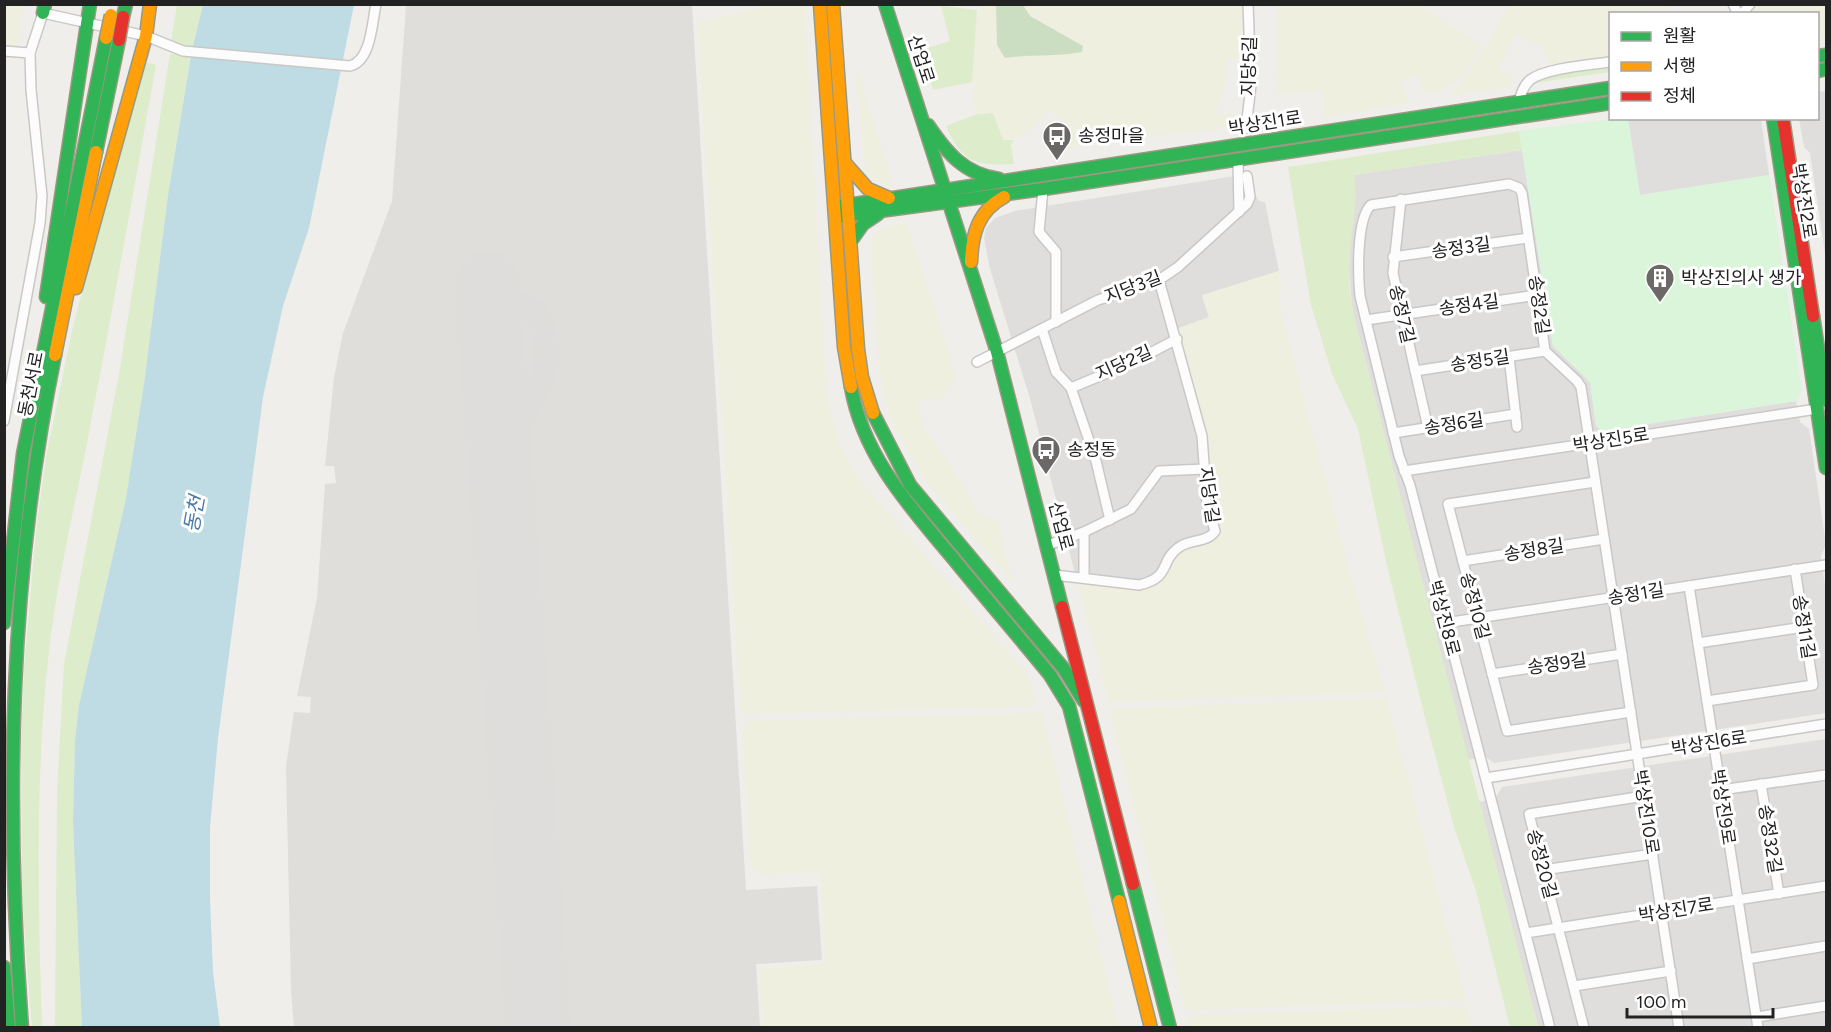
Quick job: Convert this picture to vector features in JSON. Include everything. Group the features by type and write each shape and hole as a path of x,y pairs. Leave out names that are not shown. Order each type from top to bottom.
{"main road":[{"path":"40,398 56,220 90,4"},
{"path":"40,398 146,36 150,4"},
{"path":"820,4 848,378 868,440 899,494 1050,675 1069,706 1151,1028"},
{"path":"833,4 862,376 876,424 891,455 910,485 1064,669 1092,718"},
{"name":"산업로","path":"885,4 997,352 1170,1028"},
{"name":"동천서로","path":"4,623 13,528 118,10"},
{"name":"박상진1로","path":"947,196 1009,180 1609,88"},
{"name":"박상진1로","path":"835,212 947,196 1013,193 1043,189 1609,103"},
{"path":"920,112 946,151 963,169 978,176 1009,180"},
{"name":"박상진2로","path":"1773,120 1824,406"},
{"name":"박상진2로","path":"1783,120 1824,406 1827,468"},
{"path":"844,160 850,171 868,189 890,204 862,224 850,242"},
{"path":"971,272 972,241 977,222 988,207 1013,193"},
{"name":"동천서로","path":"22,1028 13,896 12,715 26,530 40,398"},
{"path":"4,968 9,1028"}],"street":[{"path":"4,421 38,234 42,196 31,90 30,53 44,9 146,36 175,49 191,53 350,66 357,64 363,56 376,4"},
{"name":"지당5길","path":"1246,128 1251,85 1248,4"},
{"path":"4,51 30,53"},
{"path":"1519,102 1525,85 1533,78 1609,62"},
{"path":"1238,160 1239,212"},
{"name":"지당3길","path":"977,362 1098,300 1159,280 1178,267 1239,212 1250,197 1247,176"},
{"name":"송정2길","path":"1368,206 1401,199 1514,184 1522,193 1545,351 1581,387 1613,597"},
{"path":"1043,189 1039,232 1056,252 1056,322"},
{"name":"송정7길","path":"1401,199 1393,257 1395,287 1428,428"},
{"name":"박상진8로","path":"1368,206 1359,266 1360,296 1393,434 1486,778 1550,1028"},
{"name":"송정3길","path":"1393,257 1528,238"},
{"name":"지당1길","path":"1055,575 1139,585 1149,583 1164,572 1172,553 1178,547 1214,534 1207,504 1202,436 1159,280"},
{"name":"송정4길","path":"1366,320 1537,295"},
{"path":"1042,329 1056,372 1071,388 1096,461 1110,520"},
{"name":"지당2길","path":"1071,388 1131,363 1177,339"},
{"name":"송정5길","path":"1415,371 1545,351"},
{"path":"1509,357 1517,427"},
{"name":"박상진5로","path":"1404,471 1824,406"},
{"name":"송정6길","path":"1393,434 1516,414"},
{"path":"1048,545 1084,532 1131,508 1159,471 1205,469"},
{"name":"송정10길","path":"1595,482 1448,504 1508,731 1631,712"},
{"path":"1084,532 1084,579"},
{"name":"송정8길","path":"1463,561 1604,539"},
{"name":"송정1길","path":"1445,623 1827,565"},
{"name":"송정11길","path":"1707,701 1813,685 1795,569"},
{"name":"박상진9로","path":"1689,586 1758,1028"},
{"name":"박상진10로","path":"1613,597 1679,1028"},
{"path":"1698,643 1804,627"},
{"name":"송정9길","path":"1492,674 1622,654"},
{"name":"박상진6로","path":"1486,778 1827,724"},
{"path":"1721,790 1827,775"},
{"name":"송정32길","path":"1761,783 1779,894"},
{"name":"송정20길","path":"1584,1028 1529,814 1644,796"},
{"path":"1544,870 1653,854"},
{"name":"박상진7로","path":"1526,933 1827,886"},
{"path":"1747,959 1827,946"},
{"path":"1574,986 1671,971"},
{"path":"1757,1017 1827,1006"}],"shaded area":[{"path":"406,5 692,5 746,890 817,886 822,960 756,964 760,1027 294,1027 291,990 286,766 294,712 310,713 311,697 297,696 317,598 325,484 336,483 334,466 325,466 334,377 343,333 392,201"},
{"path":"1826,91 1826,260 1810,153 1804,147 1799,120 1819,120 1819,92"},
{"path":"1628,120 1761,120 1769,175 1640,195"},
{"path":"1522,150 1553,346 1590,382 1596,426 1602,431 1796,401 1800,422 1809,429 1826,545 1821,556 1826,593 1826,713 1494,763 1485,756 1468,760 1352,309 1349,268 1354,175"},
{"path":"1235,176 1235,182 1253,192 1259,201 1265,202 1279,271 1202,296 1209,317 1192,381 1200,412 1217,526 1150,585 1077,581 1031,402 990,269 984,238 986,228 995,218 1015,211"},
{"path":"1103,471 1131,483 1134,500 1129,506 1112,515"},
{"path":"1826,739 1826,1027 1538,1027 1479,802 1495,799 1502,787"}],"green space":[{"path":"4,5 24,5 16,47 10,47 5,42"},
{"path":"177,5 203,5 192,50 168,195 144,384 126,498 79,705 75,741 73,822 82,1027 55,1028 57,792 64,664 119,374 170,54 180,54 171,41"},
{"path":"774,5 805,5 825,369 830,412 842,449 859,479 1027,674 1036,701 1033,706 746,714 740,708 697,23"},
{"path":"983,5 996,5 996,45 1005,58 1032,54 1065,55 1083,52 1083,45 1030,16 1023,5 1245,5 1247,70 1243,70 1241,59 1228,59 1226,81 1216,113 1236,116 1222,129 1116,139 1066,148 1062,142 1072,129 1048,109 1031,128 1014,139 1003,140 993,113 975,115 972,74 977,10"},
{"path":"996,5 1023,5 1030,16 1083,46 1082,52 1005,58 997,45"},
{"path":"1277,5 1418,5 1483,47 1458,79 1442,91 1424,93 1418,75 1402,80 1409,103 1325,117 1321,91 1278,94"},
{"path":"1509,5 1675,5 1654,12 1609,12 1609,59 1550,68 1543,48 1516,34 1498,68 1511,77 1512,87 1455,95 1453,92 1481,55"},
{"path":"1756,5 1826,5 1826,38 1819,39 1819,12 1750,12"},
{"path":"941,6 977,10 972,82 933,90 921,50 950,41"},
{"path":"145,62 156,65 109,328 63,562 49,651 41,745 40,792 42,1027 32,1028 22,896 21,740 24,669 36,531 46,457 74,322"},
{"path":"1609,65 1609,72 1535,83 1552,76"},
{"path":"858,73 894,187 882,184 866,172 855,74"},
{"path":"993,113 1003,140 1014,140 1011,145 1014,164 990,164 972,160 958,148 946,126 975,115"},
{"path":"1609,119 1628,120 1640,195 1769,175 1802,390 1796,401 1602,431 1596,426 1590,382 1553,346 1519,131"},
{"path":"1519,131 1522,150 1354,175 1355,210 1349,277 1352,306 1361,344 1538,1027 1510,1027 1476,891 1454,827 1420,698 1387,566 1358,429 1332,374 1311,305 1288,167"},
{"path":"906,222 957,377 941,399 918,400 923,429 948,459 978,513 998,521 1012,582 925,480 893,424 884,398 878,363 871,244 874,235 880,230"},
{"path":"1279,271 1281,287 1279,304 1354,587 1385,692 1109,702 1077,581 1139,588 1169,565 1180,548 1213,538 1200,412 1176,329 1209,317 1202,295"},
{"path":"1387,698 1466,1000 1188,1010 1185,1008 1110,712 1112,709"},
{"path":"1042,713 1119,1027 763,1027 759,969 826,963 820,872 760,874 751,867 742,730 749,721"},
{"path":"1467,1006 1472,1027 1189,1028 1187,1019 1189,1015"}],"water":[{"name":"동천","path":"203,5 354,5 309,228 283,306 263,397 218,738 210,828 210,898 213,972 220,1027 82,1028 73,822 75,741 79,705 126,498 144,384 168,195 192,50"}],"taxiway":[{"path":"497,429 489,391 471,342 470,324 477,304 499,299 510,300 531,310 542,328 546,344 546,360 538,390 507,454 503,470 502,493"}],"runway":[{"path":"488,284 538,1028"}],"traffic: fast":[{"path":"43,13 45,4"},
{"path":"46,297 90,4"},
{"path":"123,17 126,4"},
{"path":"885,4 997,352 1062,607"},
{"path":"4,623 23,454 106,38"},
{"path":"96,152 119,40"},
{"path":"1819,56 1826,55"},
{"path":"1819,71 1826,69"},
{"path":"841,206 1609,88"},
{"path":"842,216 1043,189 1609,103"},
{"path":"1773,120 1826,468"},
{"path":"928,125 957,161 976,172 999,179"},
{"path":"851,241 863,224 878,214"},
{"path":"1813,316 1826,400"},
{"path":"22,1028 14,859 15,690 28,522 55,355"},
{"path":"851,387 866,436 892,481 923,522 1050,675 1069,706 1119,901"},
{"path":"873,413 910,485 1064,669 1084,701"},
{"path":"1133,884 1170,1028"},
{"path":"4,967 9,1028"}],"traffic: slow":[{"path":"76,288 146,36 150,4"},
{"path":"820,4 844,347 851,387"},
{"path":"833,4 858,349 862,377 873,413"},
{"path":"106,38 111,15"},
{"path":"55,355 96,152"},
{"path":"845,163 868,189 889,198"},
{"path":"971,262 975,233 982,216 1004,197"},
{"path":"1119,901 1151,1028"}],"traffic: jam":[{"path":"119,40 123,17"},
{"path":"1783,120 1813,316"},
{"path":"1062,607 1133,884"}],"place":[{"name":"송정마을","path":"1057,162"},
{"name":"박상진의사 생가","path":"1660,304"},
{"name":"송정동","path":"1046,476"}]}
